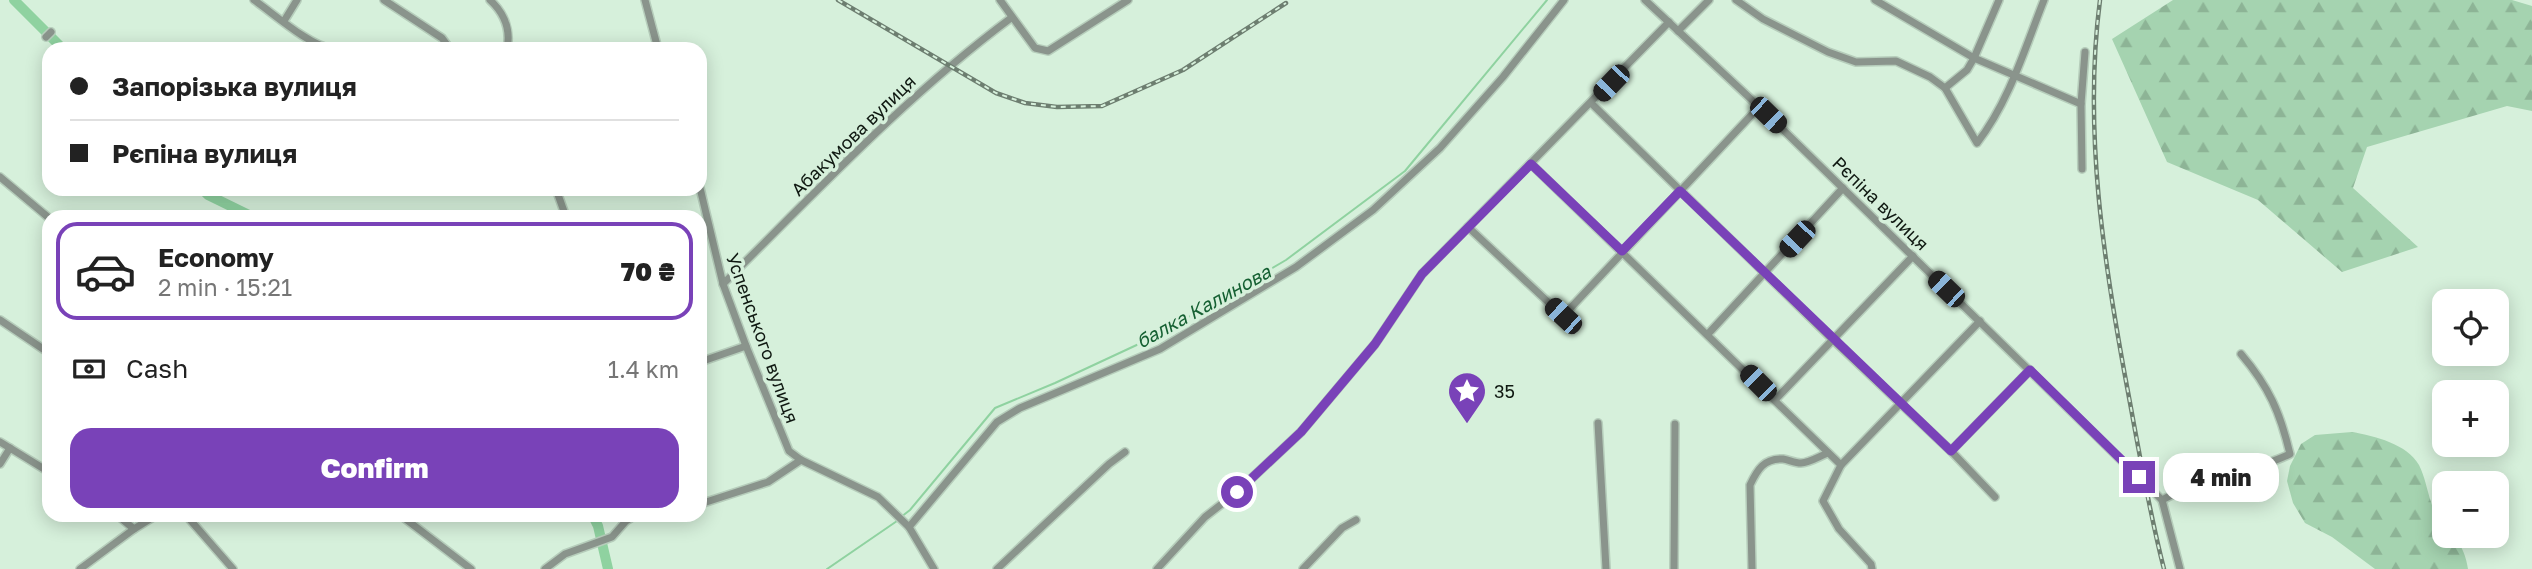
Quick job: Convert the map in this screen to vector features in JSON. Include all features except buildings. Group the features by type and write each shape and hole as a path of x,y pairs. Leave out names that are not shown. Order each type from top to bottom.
{"street":[{"path":"254,0 315,42"},
{"path":"284,21 297,0"},
{"path":"384,0 445,42"},
{"path":"490,0 505,20 508,42"},
{"path":"645,0 656,42"},
{"path":"1000,0 1035,48 1048,51 1128,0"},
{"path":"909,527 997,422 1020,408 1160,349 1296,267 1373,210 1440,148 1503,77 1564,0"},
{"name":"Рєпіна вулиця","path":"1645,0 1843,188 2162,500"},
{"path":"1678,31 1709,0"},
{"path":"1736,0 1763,19 1828,52 1856,62 1896,61 1930,77 1945,88 1977,143 1992,125 2044,0"},
{"path":"1875,0 1974,58 2081,104"},
{"path":"1945,88 1967,70 1999,0"},
{"name":"Абакумова вулиця","path":"723,284 911,99 958,57 1011,18"},
{"path":"1157,569 1205,517 1237,492 1301,432 1375,344 1422,274 1669,22"},
{"path":"2082,169 2081,104 2085,52"},
{"path":"1591,103 1996,496"},
{"path":"1468,227 1563,316 1759,107"},
{"path":"1531,164 1840,465"},
{"path":"0,177 42,212"},
{"path":"1708,334 1843,188"},
{"name":"Успенського вулиця","path":"707,217 723,284 789,451 800,460 878,498 909,527 934,569"},
{"path":"1775,400 1913,256"},
{"path":"0,320 42,348"},
{"path":"1872,569 1871,564 1839,529 1823,501 1840,465 1980,321"},
{"path":"707,360 746,346"},
{"path":"2180,569 2162,500 2184,488 2268,465 2290,454 2283,424 2269,390 2241,354"},
{"path":"1951,451 2030,370"},
{"path":"1598,423 1606,569"},
{"path":"1674,569 1675,424"},
{"path":"0,442 42,468"},
{"path":"0,464 10,448"},
{"path":"997,569 1125,452"},
{"path":"1752,569 1750,485 1755,473 1769,461 1802,463 1828,453"},
{"path":"707,502 768,482 800,460"},
{"path":"1303,569 1342,528 1356,520"},
{"path":"126,522 134,528"},
{"path":"80,569 144,522"},
{"path":"192,522 233,569"},
{"path":"409,522 471,569"},
{"path":"545,569 556,559 612,537 625,522"}],"green space":[{"path":"2173,0 2512,0 2532,6 2532,111 2507,106 2367,147 2353,188 2418,247 2342,272 2258,200 2167,162 2112,39"},
{"path":"2352,432 2370,436 2399,446 2414,458 2421,470 2432,504 2432,548 2461,548 2468,569 2375,569 2332,537 2305,523 2293,503 2287,481 2290,466 2301,444 2315,435"}],"waterway":[{"path":"14,0 56,42"},
{"name":"балка Калинова","path":"901,517 910,510 995,408 1156,336 1286,260 1405,171 1547,0"},
{"path":"210,196 239,210"},
{"name":"балка Калинова","path":"827,569 897,521"},
{"path":"596,522 608,569"}],"railway":[{"path":"838,0 996,93 1025,103 1057,107 1102,106 1183,70 1286,3"},
{"path":"2100,0 2094,98 2095,147 2104,246 2140,459 2164,569"}],"place":[{"name":"35","path":"1467,425"}],"route":[{"path":"1237,492 1301,432 1375,344 1422,274 1531,164 1622,251 1680,191 1951,451 2030,370 2139,477"}]}
